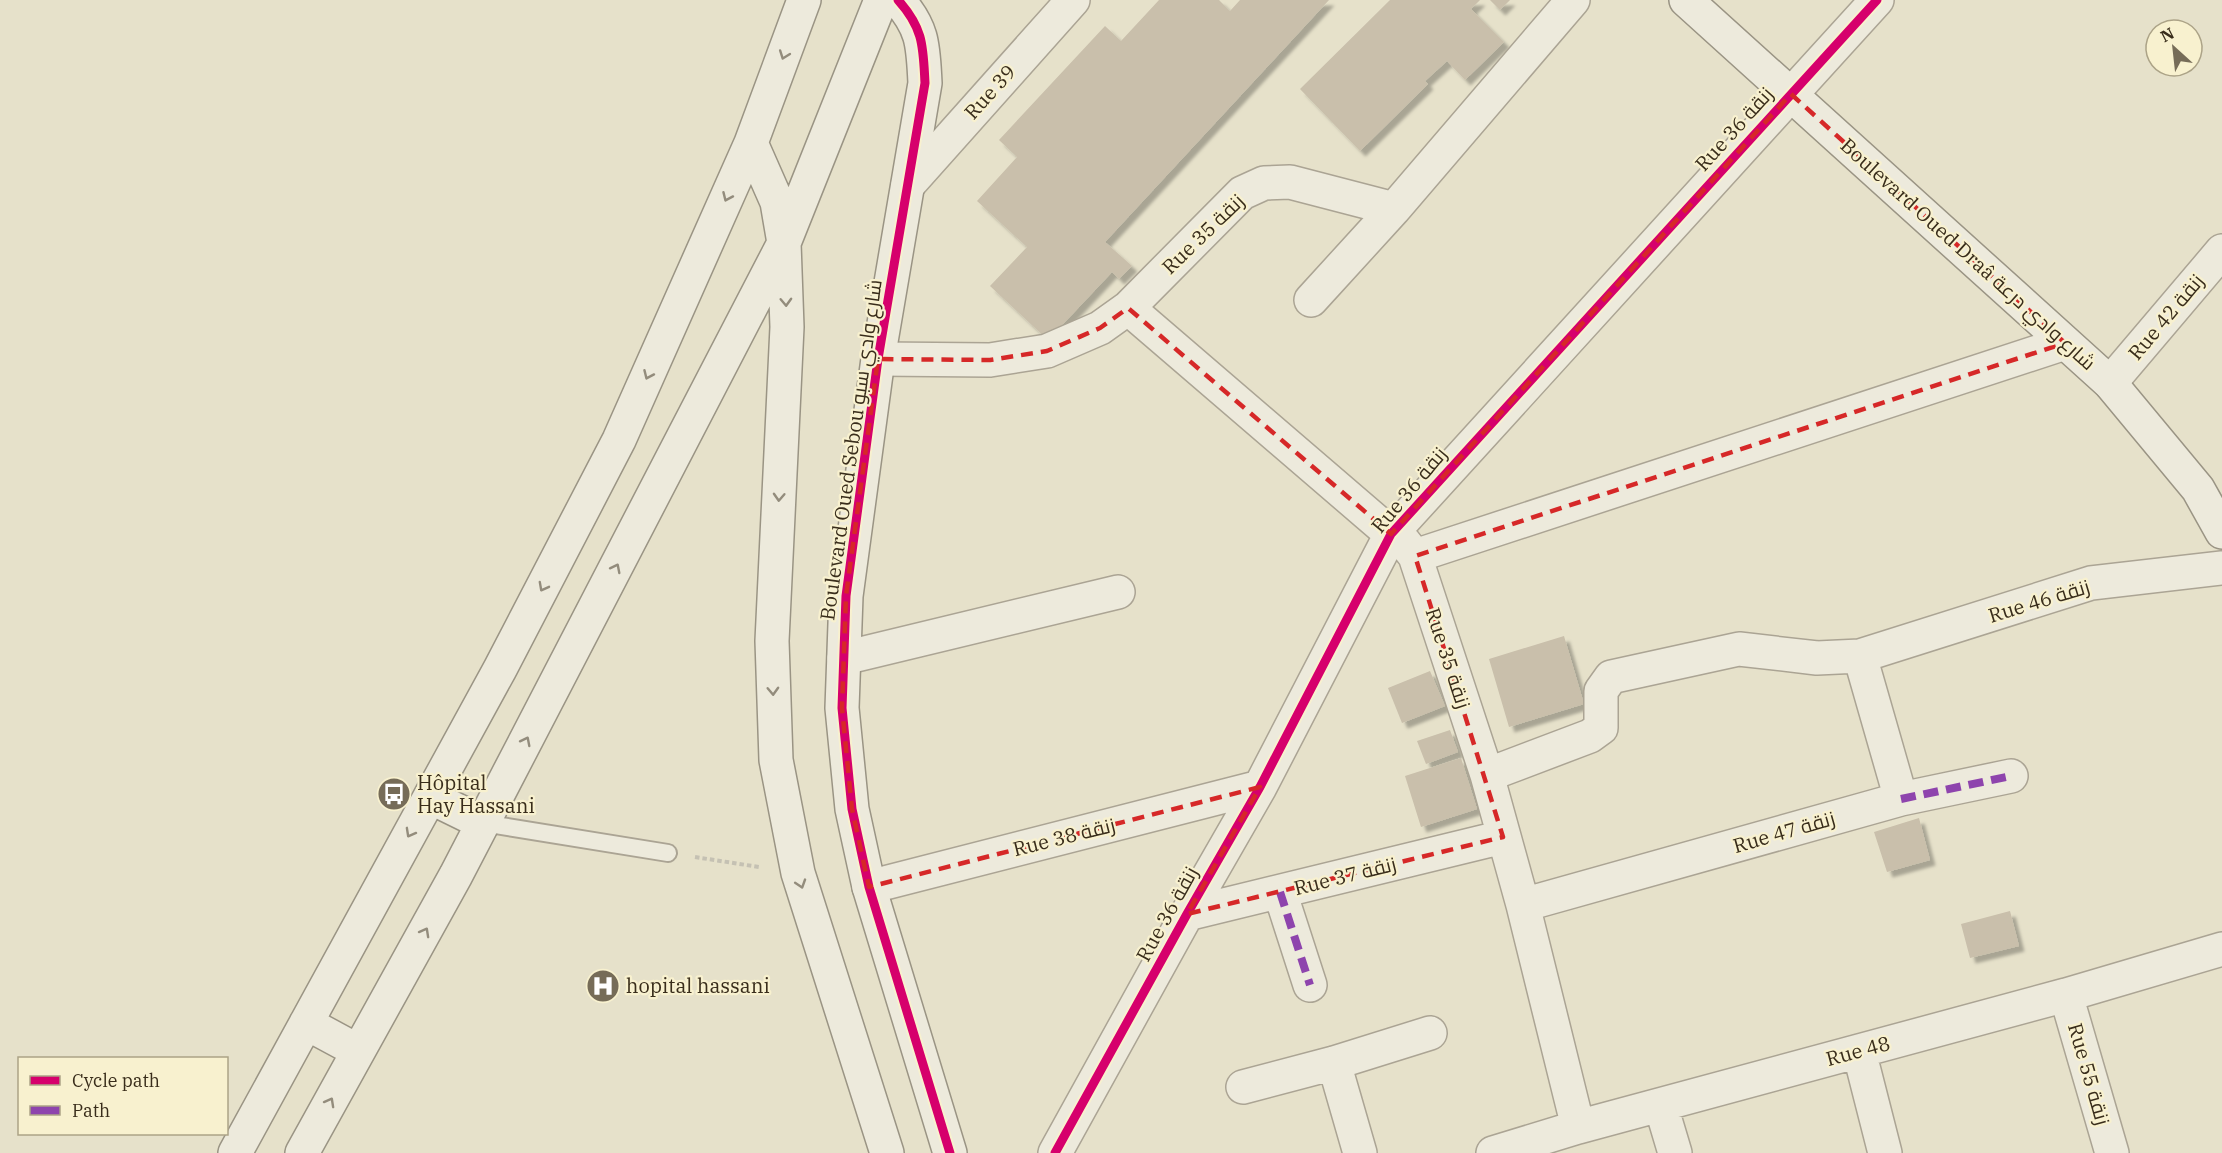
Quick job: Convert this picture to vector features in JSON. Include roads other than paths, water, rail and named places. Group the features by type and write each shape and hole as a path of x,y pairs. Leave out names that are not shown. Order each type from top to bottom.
{"street":[{"path":"235,1153 500,669 619,440 751,143 804,0"},
{"path":"302,1153 483,823 784,243 881,0"},
{"name":"Boulevard Oued Sebou شارع وادي سبو","path":"898,0 910,14 922,39 925,83 878,359 846,596 842,708 852,809 869,887 950,1153"},
{"name":"Rue 39","path":"908,185 1073,0"},
{"path":"1311,300 1394,209 1573,0"},
{"name":"Boulevard Oued Draâ شارع وادي درعة","path":"1686,0 2110,383 2199,489 2222,532"},
{"name":"Rue 36 زنقة","path":"1055,1153 1186,914 1260,787 1391,534 1877,0"},
{"path":"751,143 777,202 784,243 787,327 772,641 776,760 798,873 887,1153"},
{"name":"Rue 35 زنقة","path":"878,359 990,360 1047,351 1100,328 1128,308 1242,193 1264,183 1290,182 1394,209"},
{"name":"Rue 42 زنقة","path":"2110,383 2222,251"},
{"name":"Rue 35 زنقة","path":"1128,308 1391,534 1404,542 1415,556 1487,775 1523,905 1578,1127"},
{"path":"1415,556 2065,343"},
{"name":"Rue 46 زنقة","path":"1487,775 1590,736 1601,728 1601,691 1611,677 1739,649 1817,658 1860,656 2091,583 2222,568"},
{"path":"844,658 1118,592"},
{"path":"1860,656 1901,799"},
{"name":"Rue 47 زنقة","path":"1523,905 1901,799 2011,776"},
{"name":"Rue 38 زنقة","path":"869,887 1260,787"},
{"path":"430,797 483,823"},
{"name":"Rue 37 زنقة","path":"1186,914 1503,837"},
{"path":"1280,892 1310,985"},
{"name":"Rue 48","path":"1493,1153 1578,1127 2066,995 2222,949"},
{"name":"Rue 55 زنقة","path":"2066,995 2112,1153"},
{"path":"306,1023 358,1051"},
{"path":"1243,1087 1334,1063 1430,1033"},
{"path":"1859,1051 1885,1153"},
{"path":"1334,1063 1360,1153"},
{"path":"1661,1106 1675,1153"}],"lane":[{"path":"483,823 668,853"}],"place":[{"name":"Hôpital Hay Hassani","path":"394,794"},
{"name":"hopital hassani","path":"603,986"}]}
